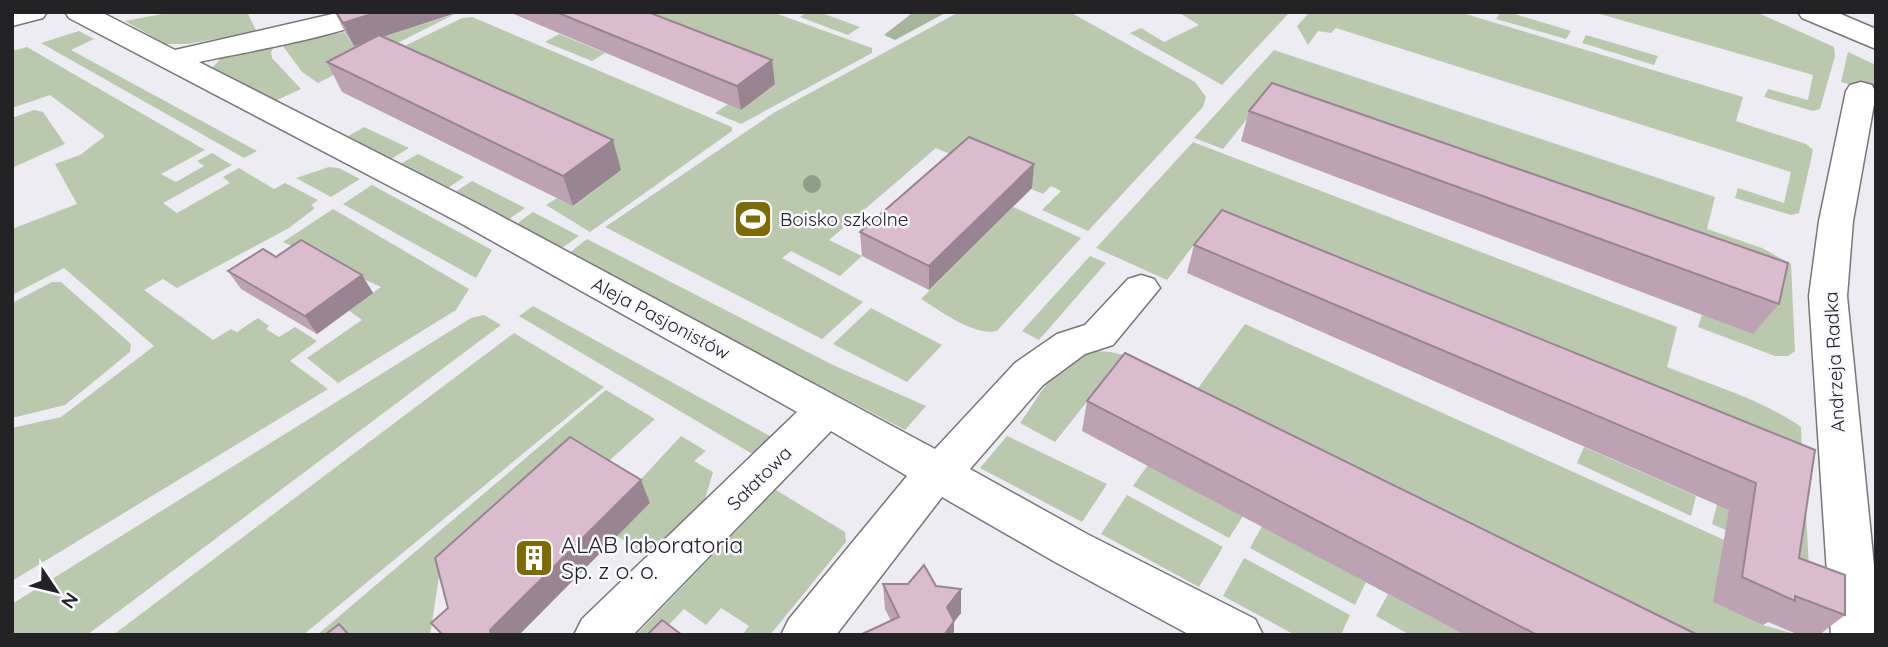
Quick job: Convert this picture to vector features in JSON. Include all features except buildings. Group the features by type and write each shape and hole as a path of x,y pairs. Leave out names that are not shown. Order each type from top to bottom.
{"street":[{"path":"12,18 33,12"},
{"name":"Aleja Pasjonistów","path":"79,12 474,216 827,409 1071,548 1238,635"},
{"path":"168,60 333,24 370,12"},
{"path":"1812,12 1876,40"},
{"name":"Andrzeja Radka","path":"1856,635 1828,296 1836,221 1861,91"},
{"path":"806,635 939,472 1029,374 1070,344 1099,335 1141,288"},
{"name":"Sałatowa","path":"599,635 827,409"}],"green space":[{"path":"173,12 247,12 257,32 187,44 165,44 125,21"},
{"path":"596,12 772,12 872,48 872,53 741,124 715,113 728,104 741,110 775,83"},
{"path":"807,12 819,12 860,27 848,35 800,17"},
{"path":"908,12 947,12 895,40 884,35 911,14"},
{"path":"959,12 1070,12 1195,82 1206,97 1203,107 1088,231 1042,210 1061,191 1051,186 1043,194 936,148 829,240 862,256 840,276 791,251 782,258 863,302 822,339 605,227 775,112"},
{"path":"1178,12 1290,12 1222,85 1130,33 1141,28 1164,42 1199,25"},
{"path":"1310,12 1459,12 1743,97 1736,121 1806,144 1813,150 1799,213 1791,215 1735,198 1738,188 1784,203 1791,172 1336,28 1331,33 1318,31 1308,45 1297,26"},
{"path":"1501,12 1571,31 1566,39 1496,19"},
{"path":"1593,12 1756,12 1834,47 1835,56 1820,109 1813,111 1764,97 1768,89 1808,100 1813,75"},
{"path":"455,14 318,83 302,72 283,46 344,32 354,46"},
{"path":"472,17 732,127 732,131 590,232 546,205 557,198 574,206 621,170 392,64 340,91 358,69 462,18"},
{"path":"79,31 94,39 71,50 257,151 244,158 41,43"},
{"path":"559,34 605,53 592,61 545,42"},
{"path":"1586,35 1658,56 1654,65 1582,43"},
{"path":"277,42 271,52 272,58 301,89 275,101 211,69 224,55"},
{"path":"27,47 205,150 161,174 176,182 204,166 197,161 212,153 232,165 163,203 177,213 230,183 223,177 239,168 274,189 285,183 318,200 311,205 315,208 289,228 177,288 163,279 144,290 213,340 231,329 237,332 258,318 269,326 266,329 279,337 295,327 317,341 290,361 328,389 12,581 12,428 61,417 154,346 64,268 12,295 12,229 77,204 55,164 80,155 105,136 50,95 12,108 12,51"},
{"path":"1274,50 1715,197 1707,229 1762,248 1791,264 1795,351 1788,356 1775,356 1698,327 1702,315 1247,119 1223,149 1194,138"},
{"path":"1848,52 1876,65 1876,92 1841,82"},
{"path":"34,110 43,112 65,144 12,168 12,118"},
{"path":"364,127 409,148 388,161 345,138"},
{"path":"1193,142 1677,327 1667,367 1753,400 1786,417 1801,427 1802,454 1196,242 1167,280 1096,248"},
{"path":"418,154 464,177 445,190 397,166"},
{"path":"329,167 339,168 360,179 331,197 296,178"},
{"path":"472,181 525,208 506,221 452,194"},
{"path":"372,185 492,250 476,278 343,204"},
{"path":"1013,207 1081,238 997,331 988,332 968,326 921,299"},
{"path":"333,209 469,289 456,310 338,383 307,358 362,320 348,310 381,287 283,242"},
{"path":"533,212 579,236 552,255 516,235 519,222"},
{"path":"587,239 833,365 926,406 905,430 568,254"},
{"path":"1090,256 1106,263 1039,340 1022,331"},
{"path":"52,282 61,282 131,344 130,352 65,405 12,418 12,303"},
{"path":"533,306 777,440 761,459 519,316"},
{"path":"871,308 942,345 907,382 833,344"},
{"path":"484,315 501,325 87,635 12,635 12,604 471,318"},
{"path":"1245,324 1800,574 1785,590 1763,625 1799,635 1617,635 1096,390 1055,442 1020,423 1053,375 1066,362 1081,354 1097,351 1133,358 1198,388"},
{"path":"514,333 604,387 303,635 113,635"},
{"path":"606,390 655,419 598,471 449,580 439,577 430,635 317,635"},
{"path":"681,436 706,451 694,461 713,472 704,502 648,557 617,536 650,503 630,491"},
{"path":"1007,436 1107,484 1082,522 980,468"},
{"path":"1584,447 1696,496 1691,516 1577,463"},
{"path":"1148,465 1243,516 1229,538 1133,486"},
{"path":"776,490 845,532 846,542 770,635 742,635 749,626 721,608 706,625 684,609 659,635 636,635"},
{"path":"1127,495 1223,547 1199,587 1101,534"},
{"path":"1717,505 1781,505 1806,514 1809,567 1712,524"},
{"path":"1262,526 1366,582 1355,605 1250,548"},
{"path":"1244,558 1350,615 1341,635 1295,635 1223,596"},
{"path":"1388,594 1465,635 1410,635 1376,616"}],"place":[{"name":"Boisko szkolne","path":"753,219"},
{"name":"ALAB laboratoria Sp. z o. o.","path":"534,558"}]}
